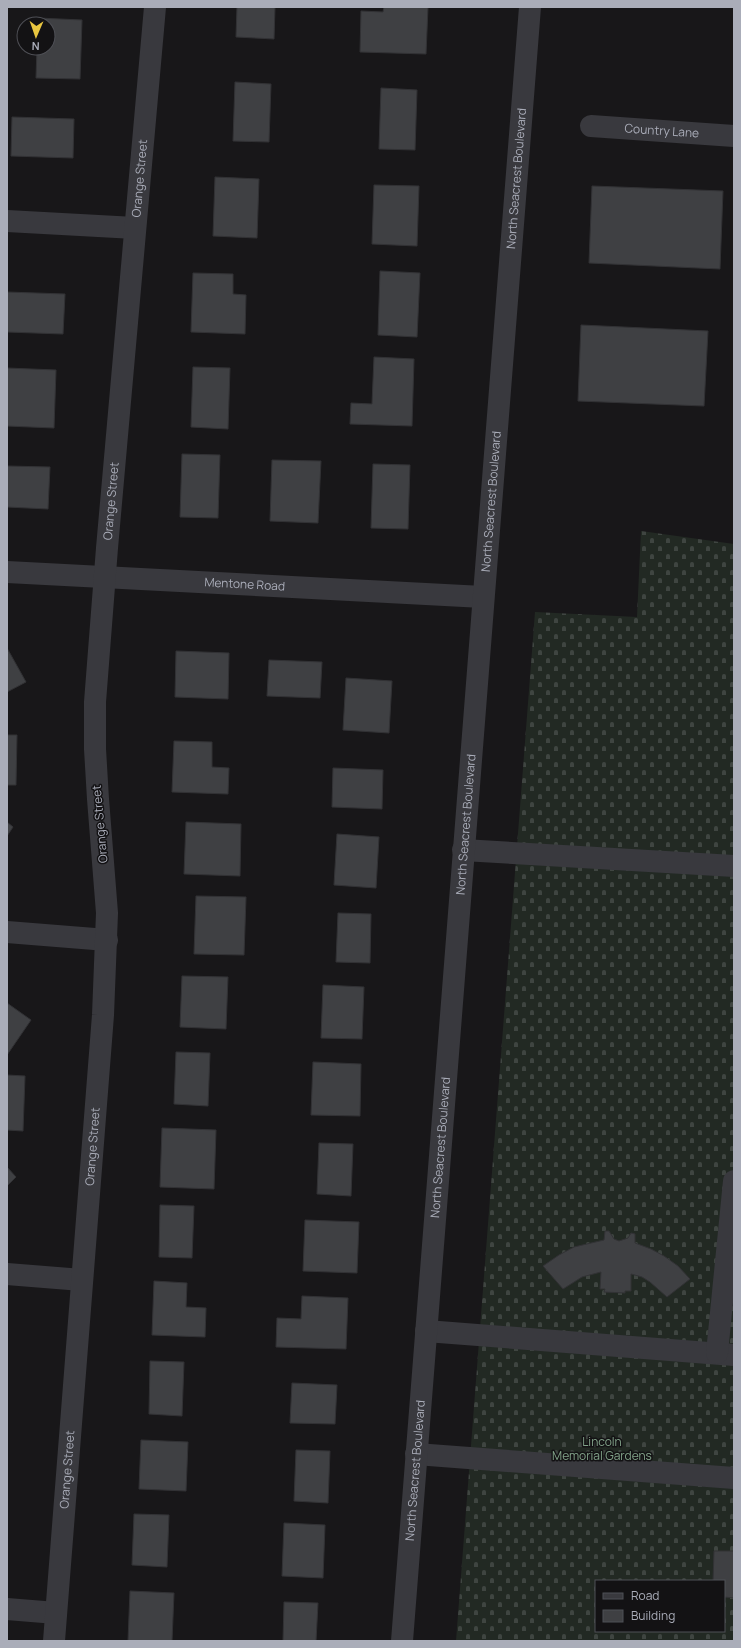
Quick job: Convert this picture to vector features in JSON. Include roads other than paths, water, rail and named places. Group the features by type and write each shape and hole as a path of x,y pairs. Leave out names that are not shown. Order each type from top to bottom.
{"street":[{"name":"Orange Street","path":"54,1641 103,1015 107,940 107,913 95,749 95,702 155,7"},
{"name":"North Seacrest Boulevard","path":"402,1641 530,7"},
{"name":"Country Lane","path":"590,126 734,136"},
{"path":"7,221 135,228"},
{"name":"Mentone Road","path":"7,572 483,597"},
{"path":"464,850 734,866"},
{"path":"7,932 107,940"},
{"path":"426,1331 726,1354 734,1181"},
{"path":"7,1274 82,1280"},
{"path":"416,1454 734,1478"},
{"path":"7,1610 56,1613"}],"park label":[{"name":"Lincoln Memorial Gardens","path":"602,1449"}]}
